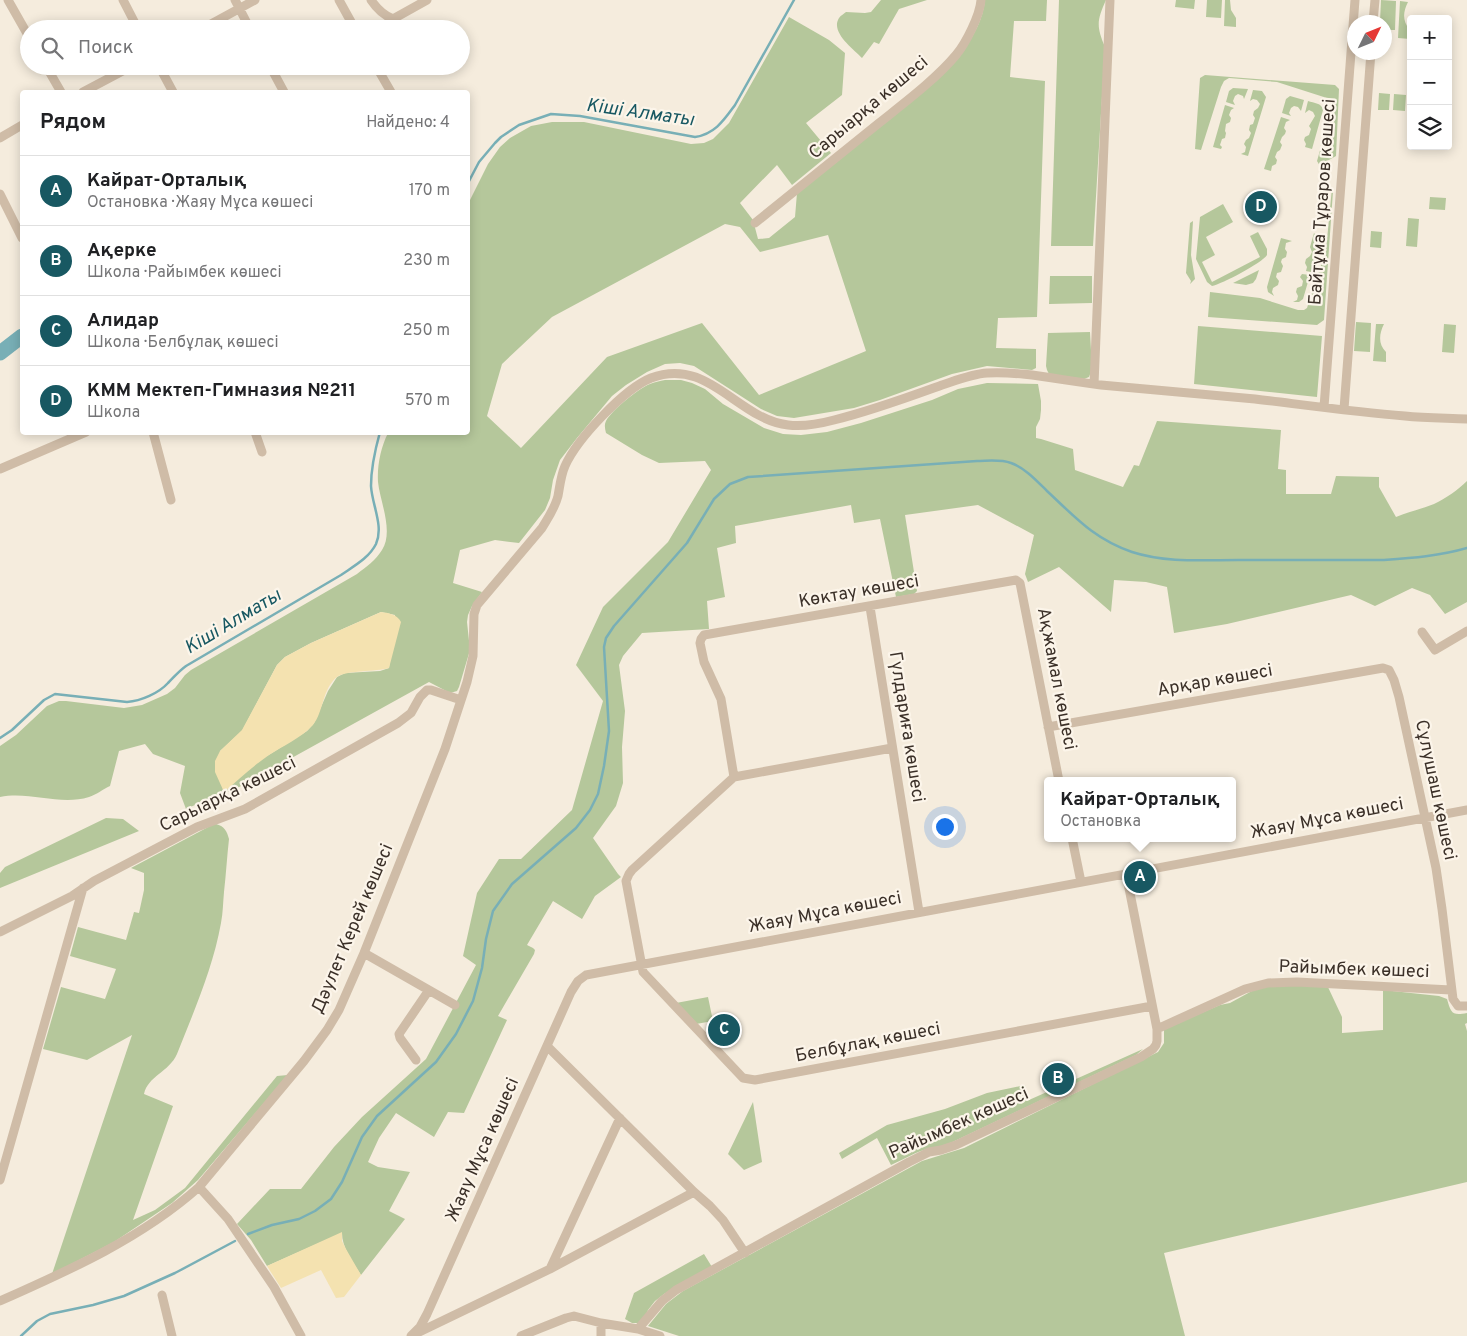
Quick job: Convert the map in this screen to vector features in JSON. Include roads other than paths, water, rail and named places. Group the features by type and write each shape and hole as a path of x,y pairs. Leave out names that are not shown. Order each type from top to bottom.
{"street":[{"path":"8,0 20,21"},
{"path":"123,0 133,20"},
{"path":"235,0 246,20"},
{"path":"219,20 255,0"},
{"path":"339,0 350,20"},
{"path":"371,0 386,17 393,19 427,0"},
{"name":"Сарыарқа көшесі","path":"755,223 917,92 950,61 959,52 977,19 981,0"},
{"path":"1094,384 1110,0"},
{"name":"Байтұма Тұраров көшесі","path":"1324,407 1355,0"},
{"path":"1374,15 1375,0"},
{"name":"Байтұма Тұраров көшесі","path":"1344,409 1370,60"},
{"path":"51,75 60,90"},
{"path":"87,90 115,75"},
{"path":"163,75 172,90"},
{"path":"275,75 283,90"},
{"path":"381,75 390,90"},
{"path":"0,138 20,126"},
{"path":"0,194 20,234"},
{"name":"Дәулет Керей көшесі","path":"0,1301 105,1252 169,1211 199,1186 304,1061 327,1030 339,1010 364,953 445,749 473,656 474,614 477,606 542,528 554,507 561,477 570,457 608,410 637,386 650,379 664,375 676,373 689,375 717,387 763,418 774,423 788,425 808,425 855,415 979,374 990,373 1190,392 1404,416 1467,419"},
{"path":"0,469 79,435"},
{"path":"154,435 171,500"},
{"path":"256,435 262,452"},
{"name":"Көктау көшесі","path":"734,777 723,706 719,692 704,662 700,643 702,637 709,634 1016,580 1020,582"},
{"name":"Ақжамал көшесі","path":"1020,582 1058,777"},
{"name":"Гүлдариға көшесі","path":"870,607 919,912"},
{"path":"1422,632 1435,650 1467,631"},
{"name":"Арқар көшесі","path":"1048,727 1383,668 1389,670"},
{"name":"Сұлушаш көшесі","path":"1389,670 1399,697 1425,817 1442,909 1451,990 1453,999 1463,1006"},
{"name":"Сарыарқа көшесі","path":"0,932 72,896 83,888 197,827 245,809 398,723 411,713 420,697 427,690 461,700"},
{"path":"641,964 626,881 628,874 734,777 892,748"},
{"name":"Жаяу Мұса көшесі","path":"412,1336 420,1327 427,1314 571,992 582,978 592,973 1467,810"},
{"path":"1073,842 1081,882"},
{"path":"1126,873 1157,1030"},
{"path":"0,1180 83,888"},
{"path":"364,953 456,1005"},
{"name":"Белбұлақ көшесі","path":"641,964 645,974 744,1078 750,1080 1152,1006"},
{"name":"Райымбек көшесі","path":"638,1329 662,1301 676,1290 923,1154 956,1145 1141,1057 1156,1045 1158,1041 1157,1030 1227,996 1263,984 1297,982 1451,990"},
{"path":"416,1060 399,1034 429,990"},
{"path":"547,1046 710,1206 723,1220 745,1253"},
{"path":"550,1269 620,1118"},
{"path":"199,1186 228,1219 277,1292 301,1336"},
{"path":"412,1336 550,1269 694,1192"},
{"path":"162,1295 172,1336"},
{"path":"521,1336 574,1316 638,1329 660,1336"},
{"path":"601,1323 601,1336"}],"waterway":[{"name":"Кіші Алматы","path":"470,179 479,162 501,137 519,125 551,114 580,116 695,137 714,130 735,105 794,0"},
{"path":"0,353 20,338"},
{"name":"Кіші Алматы","path":"0,738 12,730 44,700 55,694 127,702 149,696 164,687 186,666 341,575 361,561 373,549 378,537 379,530 371,486 379,435"},
{"path":"248,1234 272,1225 299,1219 315,1211 331,1199 342,1182 362,1137 377,1116 436,1062 456,1034 473,1001 482,968 486,939 493,911 512,884 576,828 590,810 598,794 609,731 604,647 606,638 614,626 687,543 714,499 730,484 748,477 998,461 1011,463 1026,471 1096,534 1119,547 1145,556 1185,560 1383,560 1436,555 1467,548"},
{"path":"21,1336 37,1321 50,1314 124,1296 175,1273 235,1241"}],"place":[{"name":"КММ Мектеп-Гимназия №211","path":"1261,207"},
{"name":"Кайрат-Орталық","path":"1140,877"},
{"name":"Алидар","path":"724,1030"},
{"name":"Ақерке","path":"1058,1079"}]}
